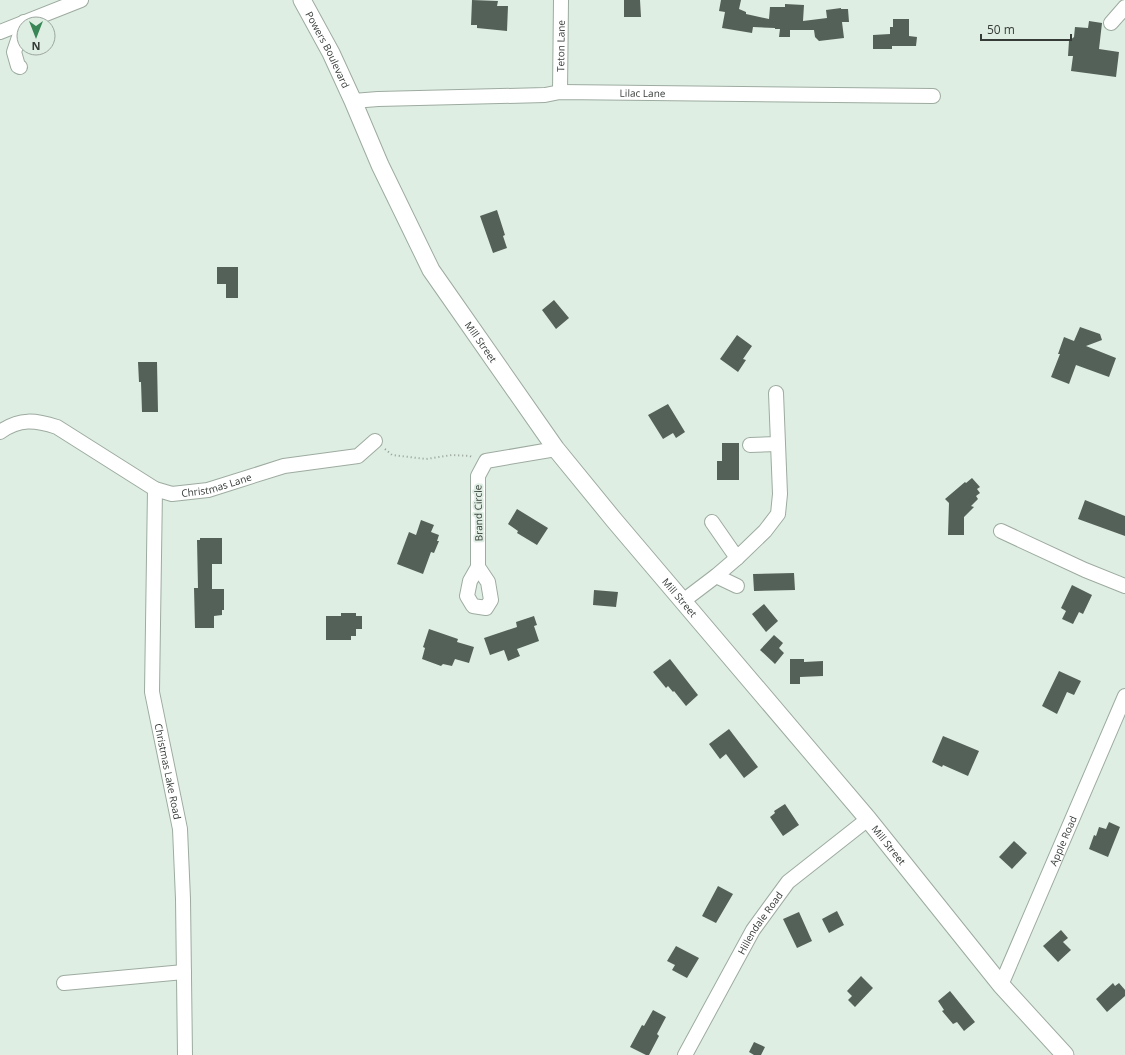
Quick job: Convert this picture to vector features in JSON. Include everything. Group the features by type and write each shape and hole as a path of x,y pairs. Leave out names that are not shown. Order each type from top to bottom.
{"main road":[{"name":"Powers Boulevard","path":"302,0 353,101"},
{"name":"Mill Street","path":"353,101 380,165 431,270 556,449 614,520 868,819 1001,985 1065,1055"}],"street":[{"path":"40,16 81,0"},
{"name":"Teton Lane","path":"560,92 561,0"},
{"path":"1111,22 1125,6"},
{"path":"0,32 16,25"},
{"path":"16,46 14,52 18,66 20,67"},
{"name":"Lilac Lane","path":"353,101 378,99 545,95 560,92 933,96"},
{"path":"683,601 737,558 765,531 778,514 780,494 776,393"},
{"name":"Christmas Lane","path":"0,432 7,427 22,421 40,422 52,425 155,488 172,494 208,490 284,466 358,456 375,441"},
{"path":"750,445 778,444"},
{"path":"484,465 486,461 556,449"},
{"name":"Brand Circle","path":"478,566 478,476 484,465"},
{"name":"Christmas Lake Road","path":"155,488 152,692 180,829 185,1055"},
{"path":"712,522 737,558"},
{"path":"1001,531 1085,570 1125,586"},
{"path":"716,576 737,586"},
{"name":"Apple Road","path":"1001,985 1123,706"},
{"name":"Hillendale Road","path":"686,1055 753,930 788,882 868,819"},
{"path":"64,983 184,972"}],"path":[{"path":"375,441 392,455 426,459 452,455 470,456 484,465"}],"building":[{"path":"472,0 498,1 497,6 508,6 507,31 477,28 477,25 471,25"},
{"path":"624,0 640,0 641,17 624,17"},
{"path":"721,0 741,0 739,9 746,12 746,14 769,19 770,7 785,7 785,4 804,5 803,21 827,18 826,10 841,8 848,9 849,22 842,22 844,38 819,41 815,37 814,30 790,30 790,37 779,37 780,29 775,28 753,27 752,33 722,28 725,12 719,11"},
{"path":"893,19 909,19 909,36 917,37 916,46 892,46 892,49 873,49 873,35 890,34 890,27 893,27"},
{"path":"1089,21 1102,23 1099,49 1119,52 1116,77 1071,71 1073,56 1068,56 1069,41 1074,37 1075,27 1088,28"},
{"path":"497,210 505,235 503,236 507,248 493,253 480,216"},
{"path":"217,267 238,267 238,298 226,298 226,284 217,284"},
{"path":"554,300 569,318 556,329 542,310"},
{"path":"1080,327 1100,334 1102,340 1086,346 1116,358 1109,377 1076,365 1069,384 1051,377 1060,354 1058,354 1064,337 1074,341"},
{"path":"737,335 752,346 743,359 746,360 738,372 720,359"},
{"path":"138,362 157,362 158,412 142,412 141,382 139,382"},
{"path":"668,404 685,432 676,438 673,433 663,439 648,415"},
{"path":"722,443 739,443 739,480 717,480 717,461 722,461"},
{"path":"972,478 980,487 977,489 980,493 976,496 978,499 971,506 974,507 964,517 964,535 948,535 949,503 945,499"},
{"path":"1085,500 1125,516 1125,536 1078,519"},
{"path":"517,509 548,528 537,545 517,533 518,531 508,524"},
{"path":"421,520 434,525 431,532 439,535 437,541 439,541 434,553 431,552 423,574 397,564 409,532 416,535"},
{"path":"200,538 222,538 222,564 212,564 212,589 224,589 224,610 222,610 222,615 214,616 214,628 195,628 194,588 198,588 197,540 200,540"},
{"path":"794,573 795,590 754,591 753,574"},
{"path":"1072,585 1092,595 1083,614 1079,612 1073,624 1062,619 1066,611 1061,608"},
{"path":"594,590 618,592 616,607 593,605"},
{"path":"764,604 778,621 766,632 752,614"},
{"path":"341,613 356,613 356,616 362,616 362,629 356,629 356,636 351,636 351,640 326,640 326,616 341,616"},
{"path":"534,616 537,625 534,626 539,641 517,649 520,656 508,661 504,650 490,655 484,638 517,627 516,622"},
{"path":"429,629 458,639 457,642 474,647 469,663 455,659 452,666 443,664 441,666 422,659 425,648 423,647"},
{"path":"774,635 783,643 779,648 784,653 775,664 760,650"},
{"path":"670,659 698,695 686,706 674,691 673,692 668,686 666,688 653,672"},
{"path":"790,659 804,659 804,662 823,661 823,676 800,677 800,684 790,684"},
{"path":"1059,671 1081,681 1074,695 1067,692 1057,714 1042,706"},
{"path":"729,729 758,767 744,778 726,754 720,759 709,744"},
{"path":"943,736 979,751 968,776 932,762"},
{"path":"785,804 799,825 783,836 770,817 775,813 774,811"},
{"path":"1109,822 1120,827 1108,857 1089,849 1094,835 1096,836 1099,827 1106,829"},
{"path":"1014,841 1027,853 1012,869 999,857"},
{"path":"718,886 733,894 716,923 702,916"},
{"path":"837,911 844,925 829,933 822,919"},
{"path":"799,912 812,941 797,948 783,919"},
{"path":"1061,930 1068,938 1063,942 1071,950 1058,962 1043,946"},
{"path":"676,946 699,958 687,978 672,970 675,965 667,961"},
{"path":"861,976 873,988 855,1007 848,1000 852,996 847,991"},
{"path":"1113,983 1115,986 1119,983 1125,990 1125,996 1107,1012 1096,999"},
{"path":"950,991 975,1022 964,1031 957,1022 953,1024 942,1011 944,1010 938,1001"},
{"path":"653,1010 666,1017 657,1034 659,1036 649,1055 646,1055 630,1047 642,1025 644,1026"},
{"path":"754,1042 765,1047 761,1055 754,1055 749,1052"}]}
